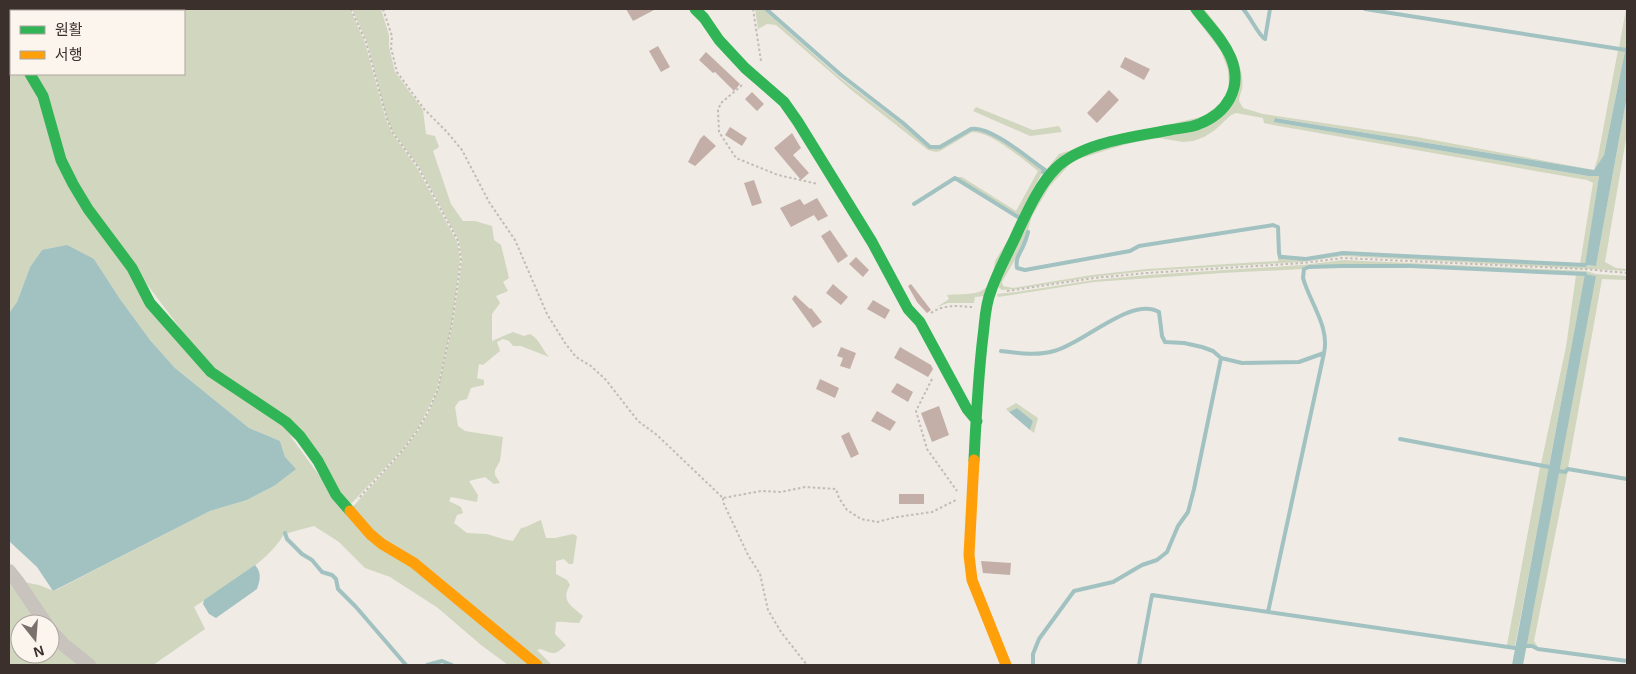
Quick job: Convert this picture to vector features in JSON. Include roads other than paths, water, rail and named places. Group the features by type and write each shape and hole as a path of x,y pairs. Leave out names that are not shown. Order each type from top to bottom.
{"street":[{"path":"695,9 704,18 719,40 784,102 832,175 881,256 908,309 920,322 966,409 977,421"},
{"path":"1006,665 972,580 969,555 979,372 990,292 1035,198 1049,176 1062,163 1086,149 1128,138 1206,122 1220,113 1230,102 1236,86 1233,64 1225,46 1196,9"},
{"path":"31,75 42,96 61,160 73,184 88,209 122,253 150,303 200,362 211,372 286,422 300,436 318,461 336,496 370,534 382,544 414,563 537,665"},
{"path":"9,571 39,614"},
{"path":"60,641 89,665"}],"water":[{"path":"1627,41 1627,96 1596,266 1585,265 1599,176 1588,176 1274,122 1275,118 1594,170 1604,155"},
{"path":"67,245 94,259 150,340 175,368 249,428 280,441 285,457 296,469 274,486 247,500 210,511 53,591 37,567 9,541 9,313 17,302 30,267 42,250"},
{"path":"1585,274 1596,276 1523,665 1512,665"},
{"path":"1017,408 1033,421 1030,430 1009,412"},
{"path":"255,565 260,577 257,589 216,618 209,614 203,604 204,600"}],"waterway":[{"path":"766,9 841,75 903,123 930,147 940,147 971,129 979,129 999,137 1045,170 1043,172"},
{"path":"1243,9 1265,39 1270,9"},
{"path":"1365,9 1626,50"},
{"path":"914,204 955,178 1018,217"},
{"path":"1028,232 1017,261 1017,268 1025,270 1130,251 1139,246 1273,225 1278,227 1280,257 1306,259 1343,253 1585,265"},
{"path":"1001,351 1034,354 1048,353 1066,347 1121,315 1135,310 1148,309 1159,312 1162,336 1165,342 1184,343 1202,347 1213,351 1221,358 1242,363 1299,362 1324,353 1325,343 1322,324 1303,278 1304,269 1309,267 1411,266 1585,274"},
{"path":"1268,612 1324,353"},
{"path":"1033,665 1033,654 1039,639 1074,591 1113,582 1142,565 1157,560 1167,552 1178,526 1188,512 1221,358"},
{"path":"1400,439 1549,467"},
{"path":"1559,471 1565,472 1568,469 1627,479"},
{"path":"285,533 287,539 302,554 312,560 322,572 332,575 336,579 338,589 406,665"},
{"path":"1139,665 1152,595 1515,648"},
{"path":"1526,646 1627,661"},
{"path":"427,665 442,661 452,665"}]}
